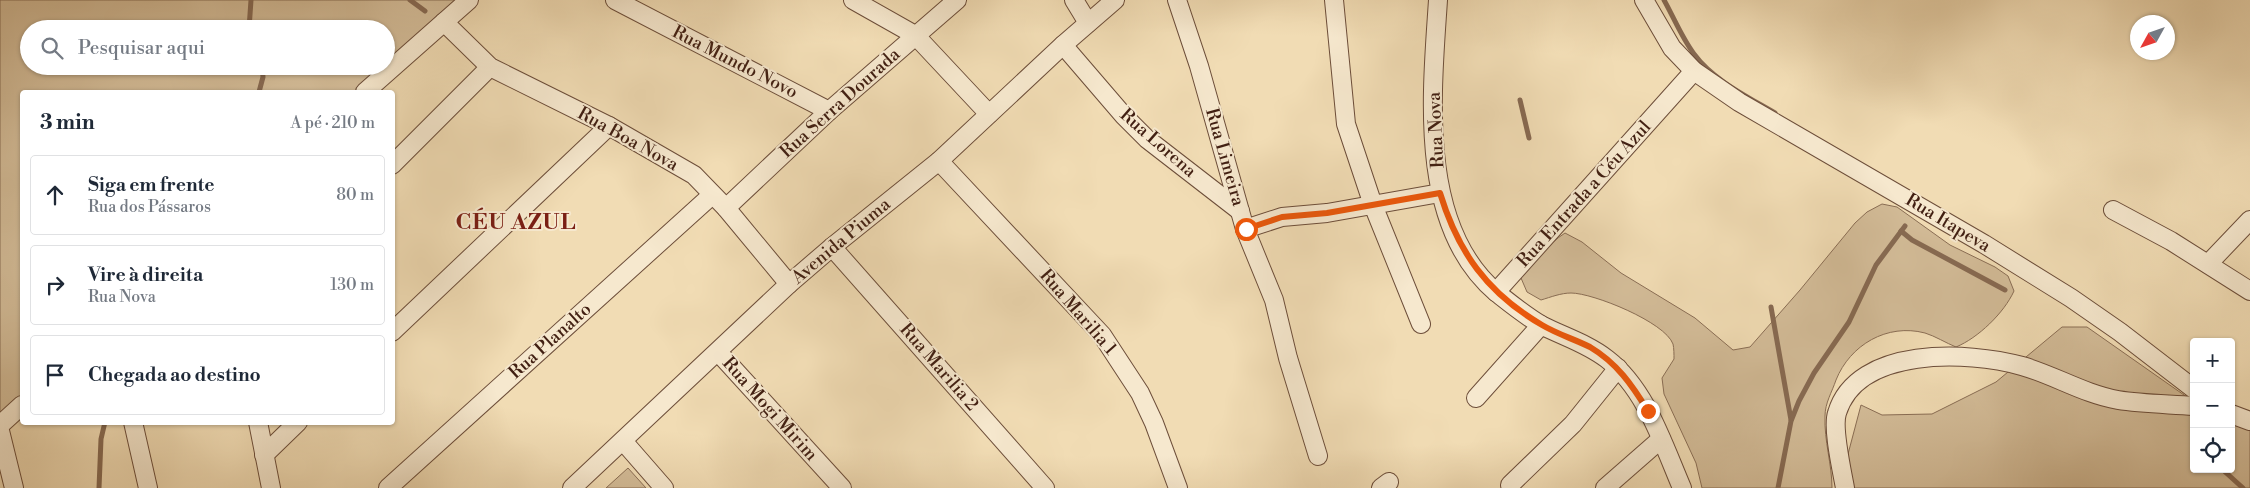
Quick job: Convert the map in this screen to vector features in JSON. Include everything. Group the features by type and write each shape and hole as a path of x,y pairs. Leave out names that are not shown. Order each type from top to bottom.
{"street":[{"path":"395,65 469,0"},
{"name":"Rua Mundo Novo","path":"615,0 829,111"},
{"path":"853,0 915,35 989,114"},
{"name":"Rua Serra Dourada","path":"726,208 829,111 957,0"},
{"path":"1074,0 1088,23"},
{"name":"Avenida Piuma","path":"572,488 789,284 939,161 1063,45 1115,0"},
{"name":"Rua Limeira","path":"1177,0 1205,86 1240,211 1274,300 1288,358 1318,456"},
{"path":"1334,0 1346,124 1373,205 1421,324"},
{"name":"Rua Nova","path":"1438,0 1432,90 1440,193 1449,222 1459,244 1476,269 1496,292 1541,325 1590,348 1618,368 1628,379 1648,411 1682,488"},
{"name":"Rua Itapeva","path":"1644,0 1672,48 1694,70 1739,102 1984,244 2071,298 2120,332 2190,387"},
{"name":"Rua Boa Nova","path":"444,22 490,67 609,126 694,175 726,208 789,284"},
{"name":"Rua Lorena","path":"1063,45 1124,116 1147,139 1240,211"},
{"path":"395,162 490,67"},
{"name":"Rua Entrada a Céu Azul","path":"1496,292 1673,96 1694,70"},
{"path":"367,90 384,75"},
{"path":"395,329 609,126"},
{"name":"Rua Marilia 1","path":"939,161 1102,335 1140,393 1154,423 1178,488"},
{"path":"1246,229 1282,217 1327,213 1440,193"},
{"name":"Rua Planalto","path":"388,488 712,195"},
{"path":"2113,210 2172,241 2250,291"},
{"path":"2208,264 2250,220"},
{"name":"Rua Marilia 2","path":"832,247 1045,488"},
{"path":"1476,398 1541,325"},
{"name":"Rua Mogi Mirim","path":"718,352 842,488"},
{"path":"1845,488 1836,415 1843,396 1860,378 1888,365 1916,359 1984,359 2022,366 2079,389 2118,400 2190,406"},
{"path":"1510,485 1573,424 1618,368"},
{"path":"0,425 20,407"},
{"path":"2235,415 2250,421"},
{"path":"134,425 148,488"},
{"path":"259,425 271,488"},
{"path":"264,455 295,425"},
{"path":"0,431 14,488"},
{"path":"1605,488 1661,439"},
{"path":"623,441 664,488"}],"shaded area":[{"path":"0,0 463,0 395,61 395,20 20,20 20,75 380,75 363,90 20,90 20,398 0,416"},
{"path":"1882,204 1897,207 1950,245 1995,267 2008,276 2014,291 2004,308 1990,324 1973,338 1956,347 1925,333 1897,331 1871,340 1850,356 1836,380 1825,411 1832,488 1702,488 1696,463 1664,394 1662,378 1674,359 1673,344 1667,335 1643,318 1627,310 1581,294 1560,294 1541,300 1527,292 1521,278 1541,253 1565,233 1582,242 1621,273 1695,318 1733,350 1750,347 1855,223 1867,212"},
{"path":"2062,327 2087,327 2190,399 2190,473 2235,473 2235,424 2250,430 2250,488 1839,488 1861,405 1882,415 1932,414 1996,382"},
{"path":"628,468 646,488 606,488"}],"waterway":[{"path":"250,20 251,0"},
{"path":"410,0 425,11"},
{"path":"1664,0 1686,41 1702,63 1721,80 1775,113"},
{"path":"260,90 263,75"},
{"path":"1520,100 1529,138"},
{"path":"1778,488 1791,421 1799,401 1814,373 1849,322 1876,265 1905,226"},
{"path":"1901,231 1912,240 2005,290"},
{"path":"1771,307 1791,420"},
{"path":"99,488 101,439 104,425"},
{"path":"2226,473 2243,488"}],"district":[{"name":"CÉU AZUL","path":"516,222"}],"route":[{"path":"1246,229 1282,217 1327,213 1440,193 1449,222 1459,244 1476,269 1496,292 1541,325 1607,358 1628,379 1648,411"}]}
